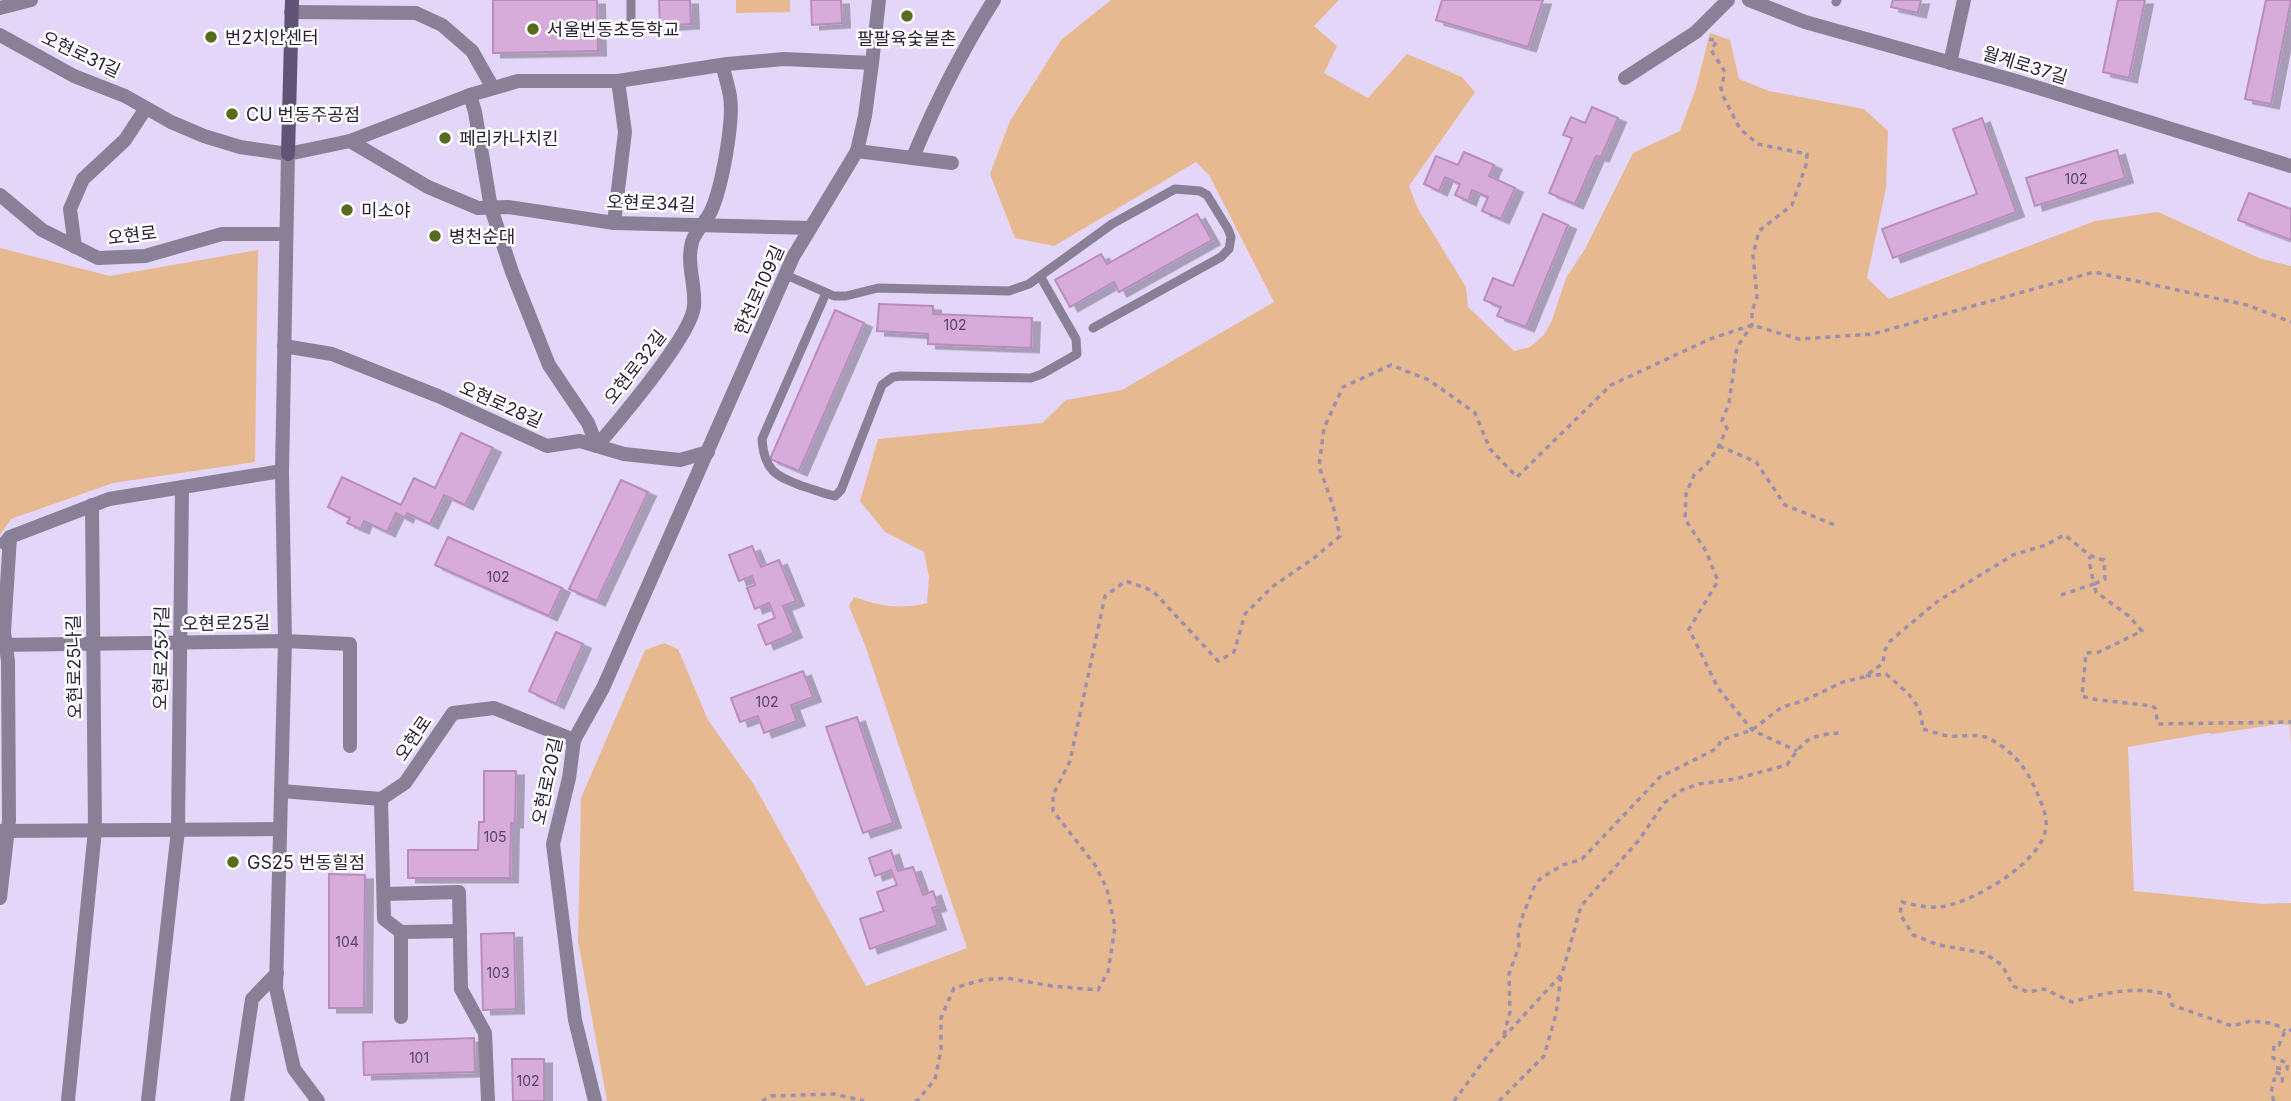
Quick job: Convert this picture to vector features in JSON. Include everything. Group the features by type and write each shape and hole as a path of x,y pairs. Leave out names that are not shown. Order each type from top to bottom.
{"main road":[{"path":"288,154 291,6"}],"street":[{"path":"0,8 31,0"},
{"name":"한천로109길","path":"708,452 786,275 810,228 858,151 865,116 879,0"},
{"path":"913,157 946,83 994,0"},
{"path":"1625,78 1696,32 1728,0"},
{"name":"월계로37길","path":"1749,0 1805,22 1950,62 2291,166"},
{"path":"1950,62 1964,0"},
{"path":"291,6 416,13 442,25 472,51 493,88"},
{"name":"오현로31길","path":"0,35 74,76 125,96 204,136 240,147 288,154"},
{"path":"318,1101 294,1069 276,988 285,641 282,471 288,154 350,141 470,95 518,81 618,81 722,65 784,59 872,63"},
{"name":"오현로32길","path":"597,446 684,335 694,307 690,266 692,244 717,198 728,140 731,98 722,65"},
{"path":"614,223 625,132 618,81"},
{"path":"470,95 491,208 512,272 549,365 588,423 597,446"},
{"path":"75,247 71,209 83,179 125,141 146,108"},
{"name":"오현로34길","path":"350,141 428,187 478,208 508,207 614,223 810,228"},
{"path":"858,151 953,163"},
{"name":"오현로","path":"0,195 42,230 98,258 145,256 222,234 286,234"},
{"name":"오현로28길","path":"284,346 332,354 438,396 547,446 580,441 624,454 680,460 708,452"},
{"name":"오현로20길","path":"595,1101 575,1020 553,844 569,778 574,740 603,688 708,452"},
{"path":"0,551 10,537 109,499 282,471"},
{"name":"오현로25가길","path":"148,1101 178,830 182,487"},
{"name":"오현로25나길","path":"68,1101 95,830 92,505"},
{"path":"0,898 8,661 3,645 10,537"},
{"path":"285,641 350,644 349,746"},
{"name":"오현로25길","path":"3,645 285,641"},
{"name":"오현로","path":"381,799 405,783 453,713 494,708 574,740"},
{"path":"281,791 381,799 384,919 401,932 460,930"},
{"path":"4,831 280,829"},
{"path":"384,894 459,892 461,989 485,1033 488,1101"},
{"path":"401,932 401,1017"},
{"path":"237,1101 252,999 277,973"}],"lane":[{"path":"631,0 631,28"},
{"path":"786,275 834,296 846,296 878,288 1009,291 1029,284 1112,224 1170,190 1187,188 1207,195 1228,229 1231,237 1229,249 1221,257 1093,328"},
{"path":"826,293 764,432 762,444 770,468 779,478 835,496 841,490 882,385 887,380 900,376 1031,377 1073,358 1078,350 1076,339 1040,276"}],"path":[{"path":"1708,39 1717,41 1711,50 1725,72 1721,88 1723,96 1740,129 1758,144 1807,154 1806,165 1792,205 1759,231 1753,255 1757,297 1752,311 1752,325 1737,347 1729,403 1722,421 1727,428 1707,464 1694,475 1686,494 1685,519 1706,551 1718,581 1689,629 1718,688 1752,730 1797,751"},
{"path":"915,1101 919,1100 935,1079 941,1050 941,1018 954,988 982,980 1007,978 1098,990 1108,972 1115,927 1107,889 1095,865 1053,811 1054,794 1070,761 1105,596 1126,581 1153,591 1218,661 1234,652 1245,614 1272,587 1340,536 1319,466 1324,428 1343,387 1391,365 1429,380 1475,413 1490,449 1517,477 1611,385 1710,339 1752,325 1799,339 1873,334 2094,272 2247,305 2291,322"},
{"path":"1719,446 1756,462 1785,505 1835,525"},
{"path":"1864,677 1882,663 1890,641 1905,626 1957,587 1979,577 2002,561 2046,545 2064,535 2076,542 2084,553 2104,560 2106,571 2105,579 2061,595"},
{"path":"2090,556 2096,592 2129,616 2142,631 2099,652 2086,653 2082,696 2152,706 2155,708 2158,724 2291,722"},
{"path":"1504,1035 1510,1012 1509,974 1519,946 1518,932 1535,885 1541,878 1563,865 1582,859 1660,777 1712,751 1718,747 1721,740 1752,730 1782,707 1803,701 1843,682 1886,674 1906,691 1920,708 1923,716 1922,729 1947,736 1987,737 2007,750 2026,769 2046,816 2046,832 2036,850 2003,880 1971,897 1941,907 1902,902 1900,914 1913,935 1939,945 1984,953 2002,965 2013,986 2028,992 2044,989 2072,1002 2100,994 2152,990 2169,995 2172,1005 2232,1026 2251,1021 2271,1023 2285,1031 2291,1030"},
{"path":"1499,1101 1544,1056 1556,1014 1562,974 1581,906 1639,839 1664,803 1682,790 1699,784 1735,779 1787,765 1803,741 1825,734 1840,733"},
{"path":"1454,1101 1504,1035 1562,974"},
{"path":"2274,1101 2274,1079 2282,1081 2283,1075 2275,1072 2276,1068 2287,1069 2288,1063 2273,1058 2274,1045 2279,1045 2285,1031"},
{"path":"762,1101 771,1097 834,1094 864,1101"}],"shaded area":[{"path":"736,0 790,0 790,12 736,13"},
{"path":"1111,0 1339,0 1314,26 1337,46 1324,73 1368,98 1407,54 1462,77 1475,92 1409,186 1418,209 1466,287 1468,307 1514,351 1530,347 1544,335 1566,278 1585,249 1633,153 1680,131 1696,88 1710,33 1730,40 1739,79 1769,91 1864,109 1888,131 1886,188 1867,278 1889,299 2095,221 2158,212 2259,258 2291,266 2291,745 2290,725 2280,724 2128,747 2134,891 2262,904 2291,903 2291,1101 607,1101 578,941 581,798 645,650 664,643 678,649 708,720 754,785 866,986 967,948 865,645 849,606 854,597 890,606 927,603 929,577 924,552 885,532 860,501 878,439 1042,423 1066,400 1122,390 1274,302 1209,175 1196,162 1054,246 1015,238 990,174 1010,121 1061,40"},
{"path":"0,248 110,276 258,250 255,462 113,483 11,519 0,535"}],"building":[{"path":"493,0 597,0 598,51 493,53"},
{"path":"659,0 690,0 691,24 660,26"},
{"path":"811,0 841,0 842,23 812,25"},
{"path":"1442,0 1543,0 1528,47 1436,20"},
{"path":"1893,0 1921,0 1918,13 1891,7"},
{"path":"2118,0 2145,0 2129,78 2103,72"},
{"path":"2266,0 2291,0 2271,104 2245,99"},
{"path":"1592,107 1618,118 1601,157 1596,156 1575,204 1549,193 1572,138 1563,135 1571,117 1585,123"},
{"path":"1982,118 2016,212 1893,258 1882,229 1977,194 1953,129"},
{"path":"2117,150 2125,178 2035,206 2026,178"},
{"path":"1464,152 1494,165 1489,176 1515,188 1501,219 1482,211 1488,197 1472,190 1468,201 1455,195 1460,184 1445,177 1439,191 1424,184 1436,156 1458,165"},
{"path":"2249,193 2291,209 2291,240 2238,220"},
{"path":"1197,214 1212,240 1119,292 1114,282 1070,307 1055,280 1101,254 1107,264"},
{"path":"1543,214 1568,225 1526,327 1497,316 1501,307 1484,300 1493,278 1513,286"},
{"path":"879,304 933,306 933,314 1032,318 1031,348 928,344 928,334 877,331"},
{"path":"835,310 864,323 799,471 770,459"},
{"path":"461,433 493,448 465,505 444,495 430,524 407,513 405,518 396,513 387,532 364,521 361,529 347,523 350,518 328,507 342,477 401,505 414,478 435,488"},
{"path":"621,480 648,492 597,601 569,589"},
{"path":"448,537 562,588 549,616 435,565"},
{"path":"752,546 761,567 779,560 796,601 783,606 794,633 766,645 758,625 775,618 769,603 755,609 747,588 755,585 752,576 739,581 729,555"},
{"path":"556,632 583,644 556,704 529,691"},
{"path":"803,671 813,697 791,705 797,721 764,733 758,716 740,722 731,698"},
{"path":"857,717 893,823 863,833 826,727"},
{"path":"484,771 516,771 510,878 408,878 408,850 478,850 479,822 484,822"},
{"path":"891,850 898,871 913,867 923,895 933,891 938,906 932,908 938,925 870,949 860,919 884,911 877,892 897,885 891,870 875,876 869,858"},
{"path":"329,874 365,875 364,1008 329,1008"},
{"path":"514,933 516,1009 483,1010 481,934"},
{"path":"474,1038 475,1072 364,1075 363,1042"},
{"path":"512,1059 544,1059 544,1101 513,1101"}],"place":[{"name":"팔팔육숯불촌","path":"907,16"},
{"name":"서울번동초등학교","path":"533,29"},
{"name":"번2치안센터","path":"211,37"},
{"name":"CU 번동주공점","path":"232,114"},
{"name":"페리카나치킨","path":"445,138"},
{"name":"미소야","path":"347,210"},
{"name":"병천순대","path":"435,236"},
{"name":"GS25 번동힐점","path":"233,862"}]}
